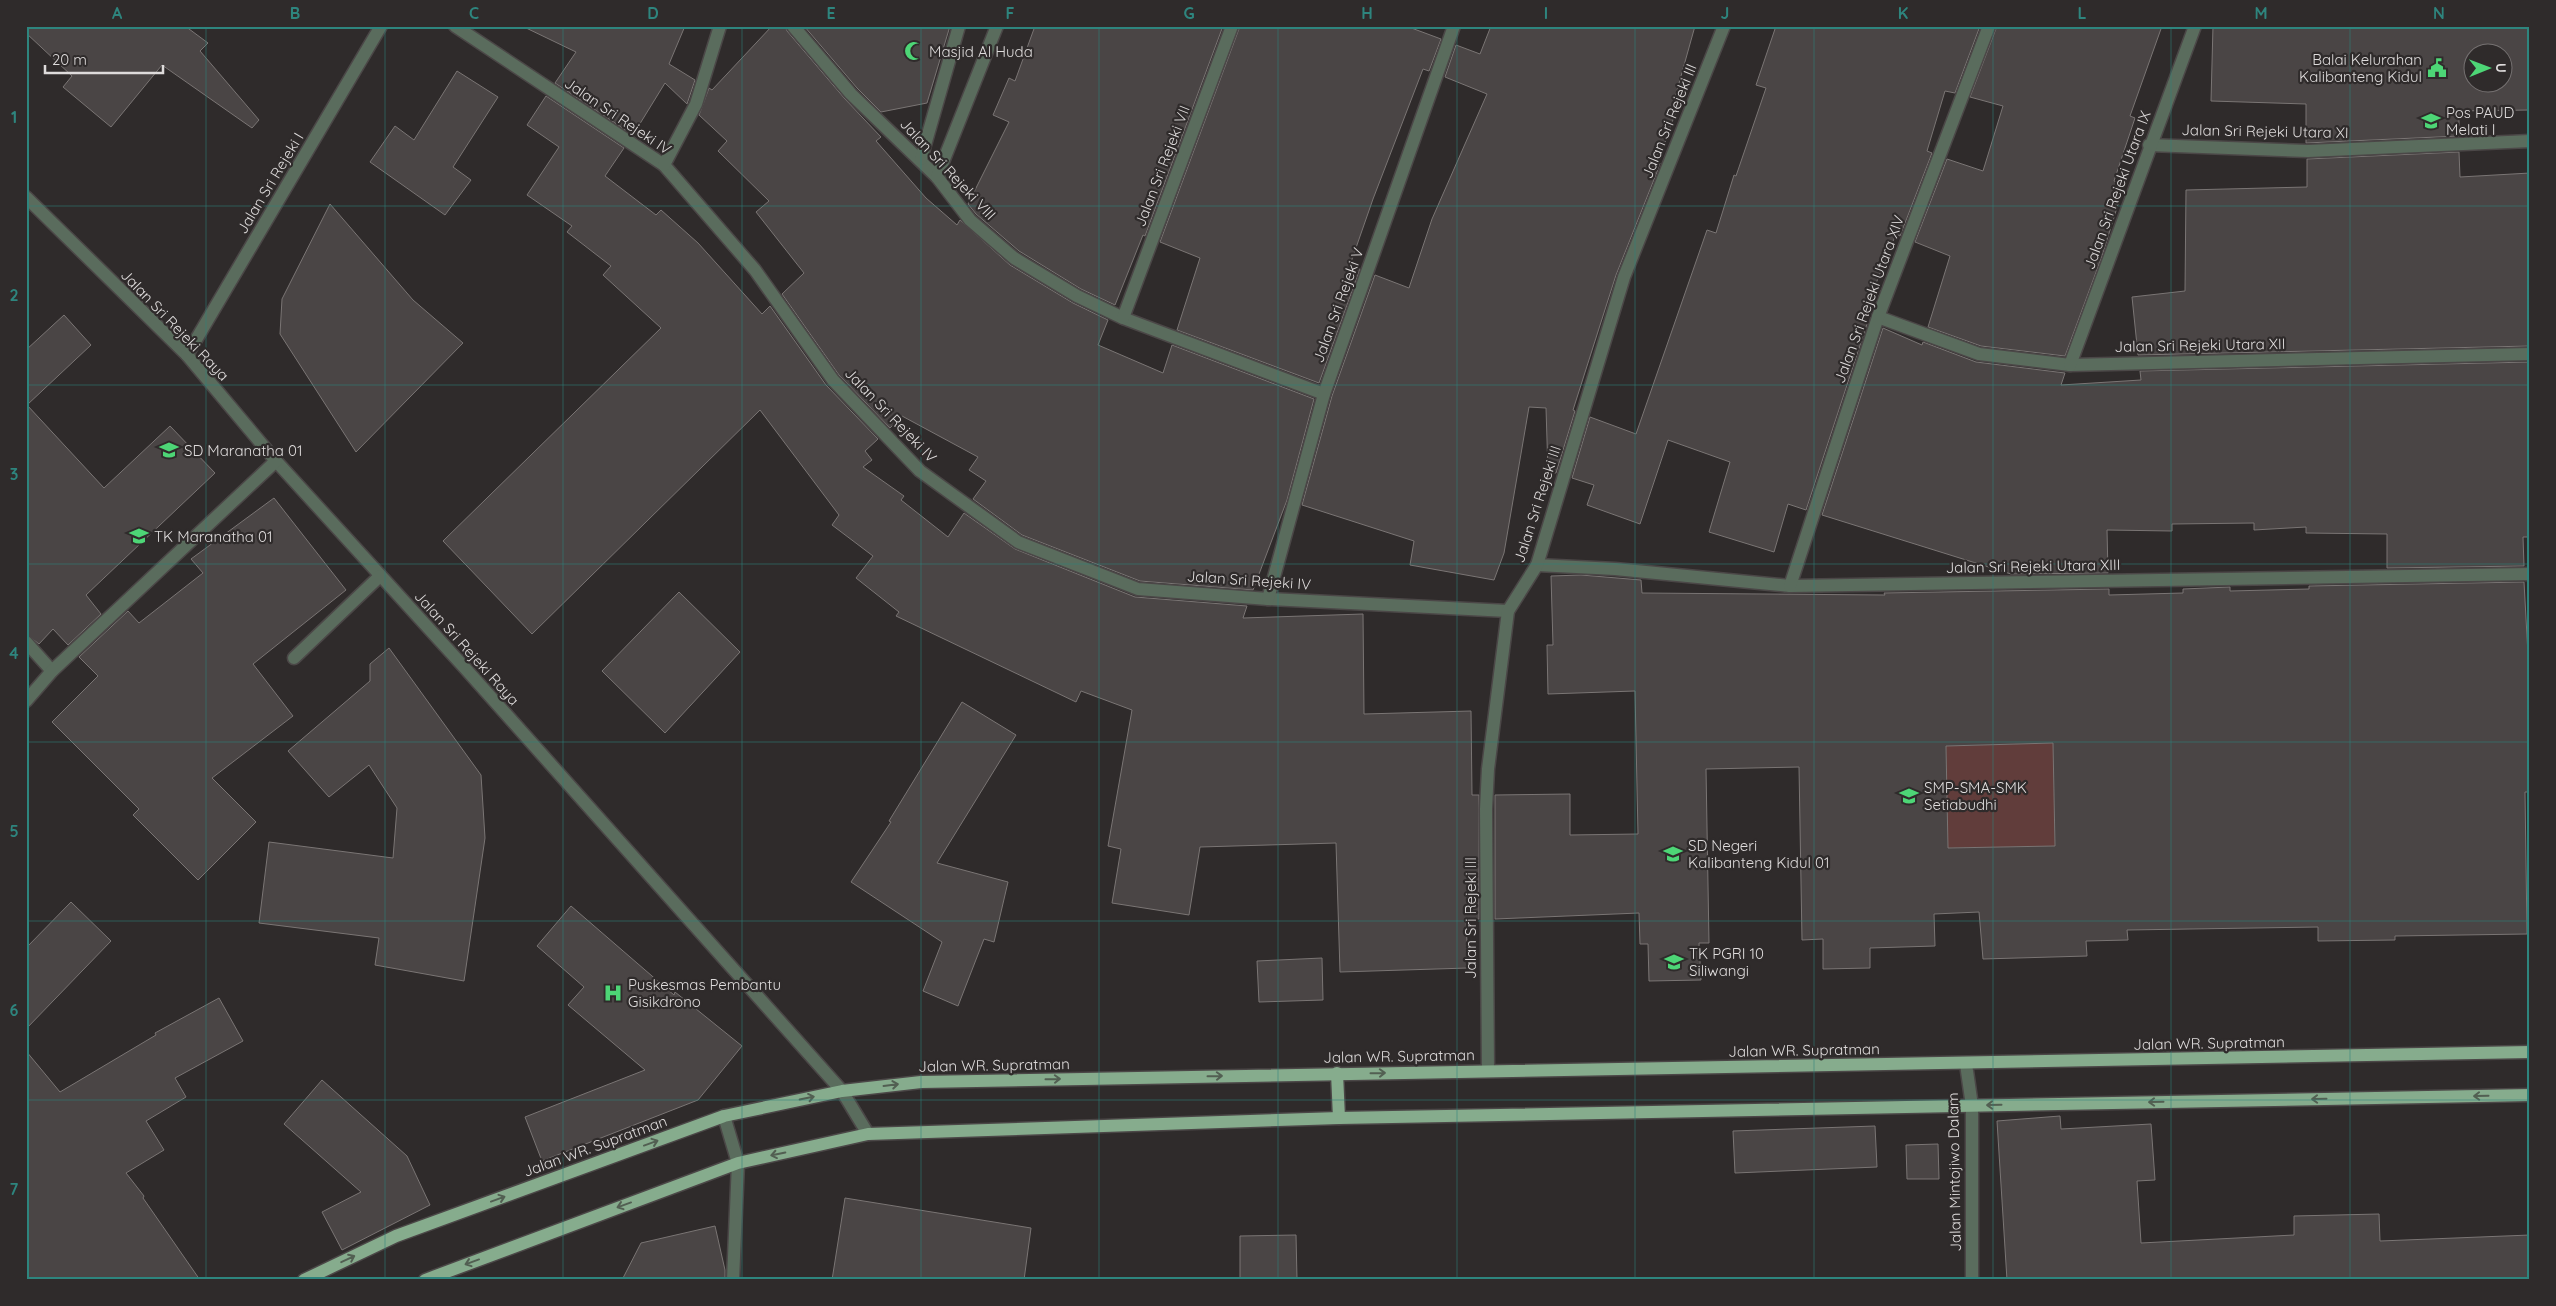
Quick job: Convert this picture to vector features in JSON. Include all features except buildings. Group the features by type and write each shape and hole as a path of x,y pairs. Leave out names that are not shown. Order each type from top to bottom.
{"main road":[{"name":"Jalan WR. Supratman","path":"304,1280 396,1236 724,1116 842,1091 920,1082 2530,1052"},
{"path":"1337,1073 1339,1118"},
{"path":"425,1280 738,1163 868,1134 1339,1118 2530,1095"}],"street":[{"name":"Jalan Sri Rejeki I","path":"187,356 381,26"},
{"name":"Jalan Sri Rejeki IV","path":"455,26 664,165 755,270 833,380 920,471 1018,542 1138,589 1268,599 1508,611"},
{"path":"664,165 696,104 720,26"},
{"name":"Jalan Sri Rejeki VIII","path":"793,26 852,94 937,177 970,220 1014,258 1077,296 1123,318 1324,394"},
{"path":"921,160 959,26"},
{"path":"937,177 997,26"},
{"name":"Jalan Sri Rejeki VII","path":"1123,318 1232,26"},
{"name":"Jalan Sri Rejeki V","path":"1268,599 1324,394 1454,26"},
{"name":"Jalan Sri Rejeki III","path":"1488,1071 1486,809 1489,761 1508,611 1537,565 1624,277 1724,26"},
{"name":"Jalan Sri Rejeki Utara XIV","path":"1790,586 1878,317 1989,26"},
{"name":"Jalan Sri Rejeki Utara IX","path":"2070,365 2195,26"},
{"name":"Jalan Sri Rejeki Utara XI","path":"2150,145 2308,151 2530,140"},
{"name":"Jalan Sri Rejeki Raya","path":"26,197 187,356 276,461 842,1091 868,1134"},
{"name":"Jalan Sri Rejeki Utara XII","path":"1878,317 1980,354 2070,365 2530,354"},
{"path":"26,701 52,671 276,461"},
{"name":"Jalan Sri Rejeki Utara XIII","path":"1537,565 1615,569 1790,586 2530,574"},
{"path":"294,658 380,576"},
{"path":"26,642 52,671"},
{"name":"Jalan Mintojiwo Dalam","path":"1966,1064 1972,1106 1972,1280"},
{"path":"724,1116 738,1163 733,1280"}],"shaded area":[{"path":"2053,743 2055,846 1948,848 1946,746"}],"place":[{"name":"Masjid Al Huda","path":"914,51"},
{"name":"Balai Kelurahan Kalibanteng Kidul","path":"2437,68"},
{"name":"Pos PAUD Melati I","path":"2431,121"},
{"name":"SD Maranatha 01","path":"169,450"},
{"name":"TK Maranatha 01","path":"139,536"},
{"name":"SMP-SMA-SMK Setiabudhi","path":"1909,796"},
{"name":"SD Negeri Kalibanteng Kidul 01","path":"1673,854"},
{"name":"TK PGRI 10 Siliwangi","path":"1674,962"},
{"name":"Puskesmas Pembantu Gisikdrono","path":"613,993"}]}
